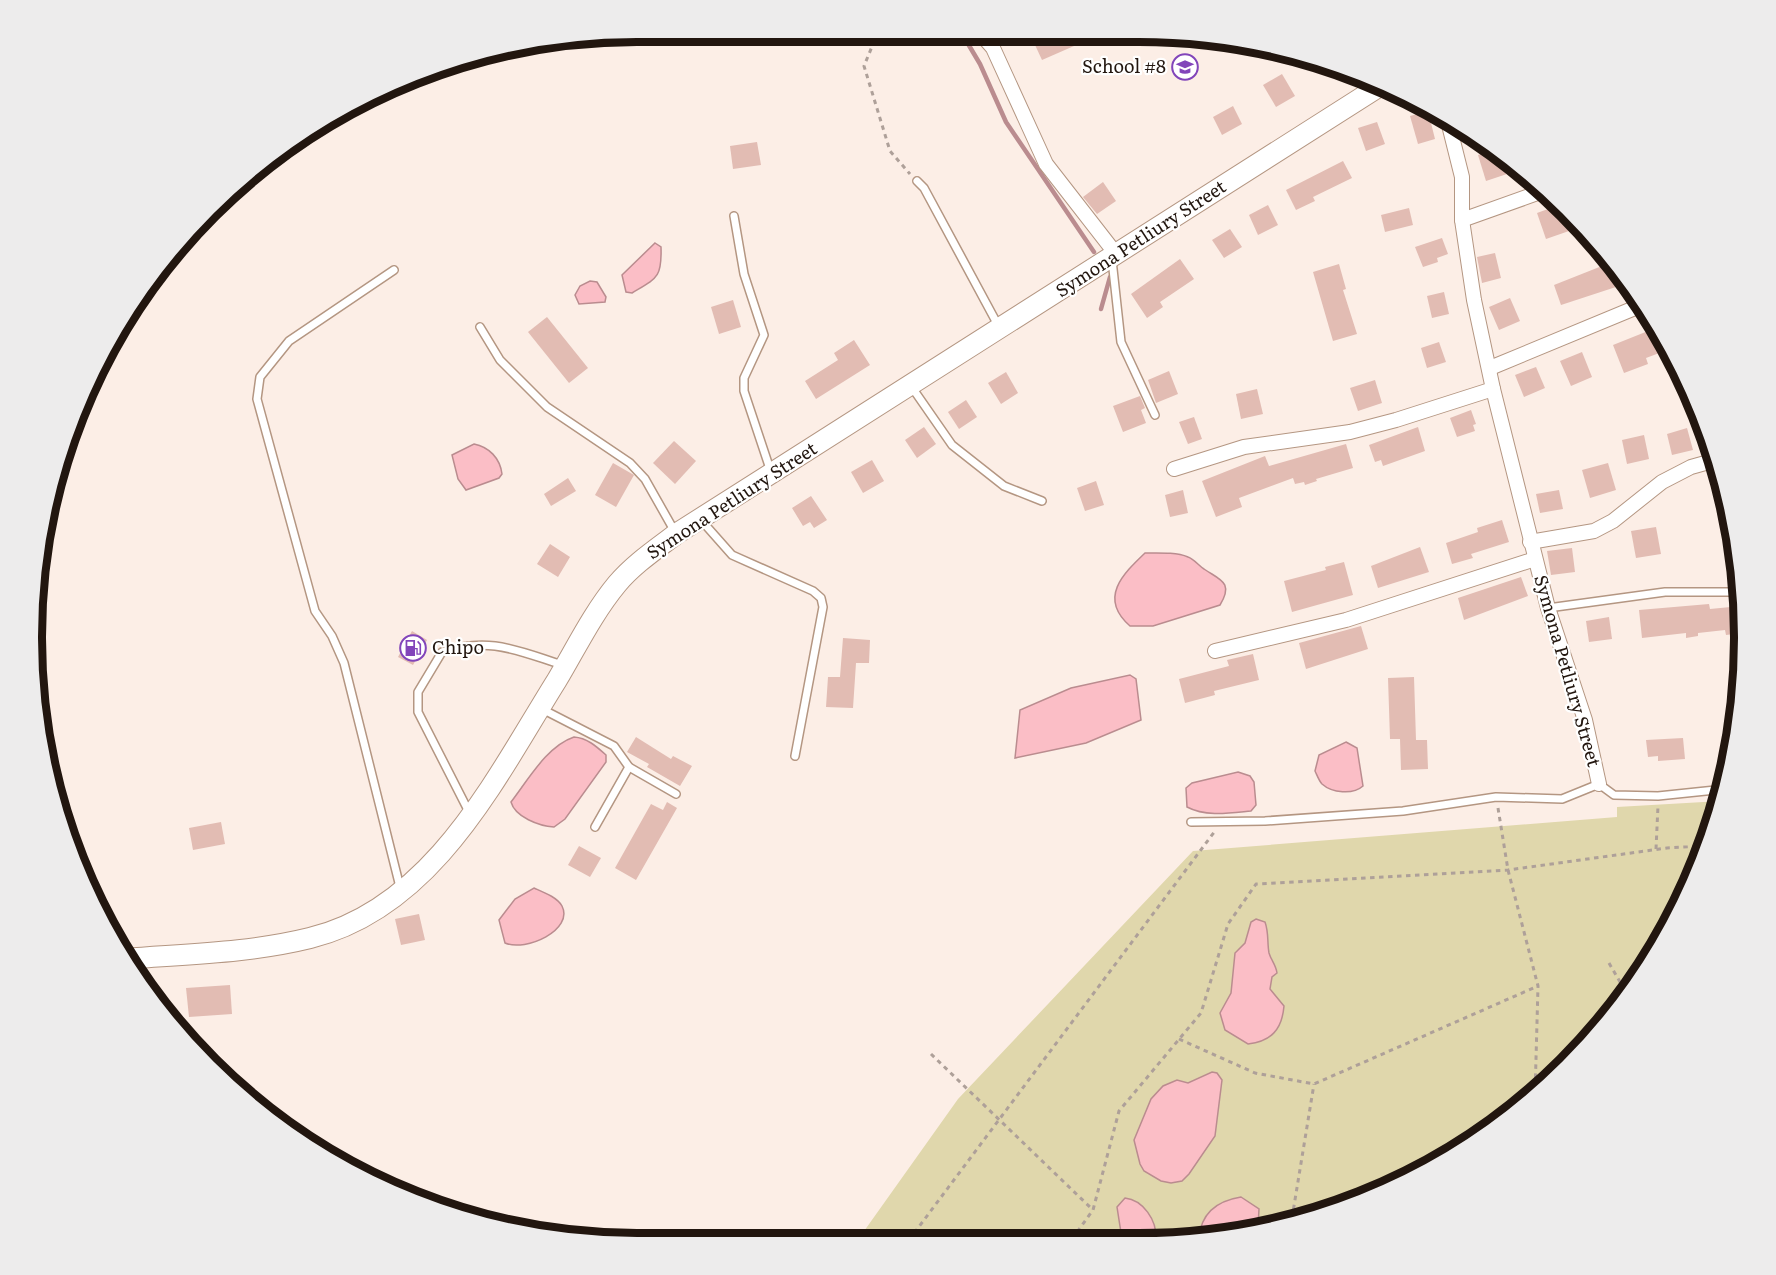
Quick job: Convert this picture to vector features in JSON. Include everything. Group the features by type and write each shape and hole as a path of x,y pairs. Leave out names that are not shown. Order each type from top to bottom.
{"main road":[{"name":"Symona Petliury Street","path":"136,957 260,949 313,938 357,919 401,892 424,873 471,816 617,584 640,560 676,534 1373,90"}],"street":[{"path":"988,42 993,48 1046,164 1114,256"},
{"name":"Symona Petliury Street","path":"1450,131 1462,177 1462,220 1474,300 1493,389 1530,542 1548,608 1585,720 1599,784"},
{"path":"1462,220 1535,194"},
{"path":"1490,368 1635,308"},
{"path":"1174,469 1244,447 1350,432 1493,389"},
{"path":"1530,542 1594,531 1613,521 1662,482 1691,466 1707,462"},
{"name":"Symona Petliury Street","path":"1215,651 1346,620 1535,559"}],"lane":[{"path":"917,181 924,188 1000,329"},
{"path":"734,216 744,274 764,334 744,378 744,391 772,474"},
{"path":"1114,256 1121,342 1155,416"},
{"path":"394,270 289,341 260,377 257,399 315,611 332,636 344,663 401,892"},
{"path":"480,327 500,360 548,407 630,463 645,479 676,534"},
{"path":"911,386 951,445 1004,486 1042,501"},
{"path":"701,519 732,555 813,591 821,598 823,607 795,756"},
{"path":"1548,608 1665,592 1732,592"},
{"path":"471,816 418,712 418,692 442,652 462,646 493,644 566,665"},
{"path":"539,708 614,746 629,767 676,794"},
{"path":"595,827 629,767"},
{"path":"1191,822 1221,823 1403,812 1496,797 1562,799 1599,784 1614,795 1658,796 1714,790"}],"path":[{"path":"874,42 864,66 890,151 894,159 917,181"},
{"path":"1656,849 1658,796"},
{"path":"1496,797 1508,870 1538,986 1535,1081"},
{"path":"914,1233 1001,1121 1221,823"},
{"path":"1075,1233 1093,1209 1119,1111 1201,1013 1228,924 1256,884 1508,870 1656,849 1696,847"},
{"path":"1609,963 1622,985"},
{"path":"1179,1039 1255,1073 1314,1084 1538,986"},
{"path":"931,1054 1093,1209"},
{"path":"1293,1213 1314,1084"}],"shaded area":[{"path":"655,243 661,247 659,271 647,284 632,293 626,292 622,275"},
{"path":"590,281 597,282 606,297 605,302 579,304 575,295 580,286"},
{"path":"474,444 493,454 502,474 499,478 466,490 458,479 452,455"},
{"path":"1145,553 1183,555 1192,559 1223,582 1226,591 1220,605 1153,626 1130,626 1116,606 1115,596 1122,578"},
{"path":"1130,675 1136,679 1141,720 1086,743 1015,758 1020,710 1071,688"},
{"path":"574,737 595,746 606,755 606,762 565,819 554,827 535,823 522,816 511,802 547,756 564,741"},
{"path":"1346,742 1357,748 1363,786 1354,791 1342,792 1322,784 1315,771 1319,755"},
{"path":"1238,772 1250,776 1254,782 1256,805 1251,811 1210,813 1187,807 1186,788 1192,783"},
{"path":"1711,802 1689,865 1673,901 1634,968 1611,1000 1560,1059 1531,1085 1469,1133 1436,1153 1402,1172 1330,1201 1255,1222 1216,1228 1138,1233 863,1233 958,1099 1193,851 1617,817 1617,807"},
{"path":"534,888 550,895 560,903 564,915 561,923 555,931 535,942 514,945 505,943 499,920 515,899"},
{"path":"1256,919 1265,922 1269,953 1277,973 1272,977 1270,989 1284,1006 1281,1022 1274,1033 1263,1040 1248,1044 1225,1030 1220,1013 1231,993 1235,953 1245,943 1251,922"},
{"path":"1212,1072 1217,1073 1222,1080 1215,1136 1182,1181 1171,1183 1161,1181 1144,1171 1134,1140 1151,1099 1163,1086 1177,1080 1188,1083"},
{"path":"1241,1197 1259,1209 1258,1221 1200,1230 1211,1210"},
{"path":"1125,1198 1138,1203 1148,1212 1156,1233 1121,1233 1117,1207"}],"building":[{"path":"1034,42 1083,42 1042,60"},
{"path":"1282,74 1295,96 1276,107 1263,85"},
{"path":"1233,106 1242,124 1222,135 1213,117"},
{"path":"1420,113 1430,119 1435,139 1418,144 1410,116"},
{"path":"1377,122 1385,144 1366,151 1358,128"},
{"path":"757,142 761,165 733,169 730,146"},
{"path":"1484,153 1510,173 1486,181 1478,155"},
{"path":"1343,161 1352,178 1313,197 1315,201 1296,210 1286,190"},
{"path":"1103,182 1116,201 1097,214 1083,197"},
{"path":"1268,205 1278,225 1258,235 1249,215"},
{"path":"1409,208 1413,225 1385,232 1381,215"},
{"path":"1551,208 1566,222 1569,231 1546,239 1537,213"},
{"path":"1230,229 1242,247 1224,258 1212,240"},
{"path":"1442,238 1448,254 1437,258 1438,262 1423,267 1415,247"},
{"path":"1495,253 1501,278 1482,283 1477,257"},
{"path":"1180,259 1194,279 1160,302 1163,307 1147,318 1131,294"},
{"path":"1339,264 1346,289 1343,290 1357,334 1333,341 1313,272"},
{"path":"1603,266 1619,286 1561,305 1554,285"},
{"path":"1444,292 1449,314 1432,318 1427,296"},
{"path":"1510,298 1520,321 1499,330 1489,307"},
{"path":"733,300 741,327 719,334 711,307"},
{"path":"547,317 588,368 569,383 528,332"},
{"path":"1648,331 1661,352 1646,358 1648,364 1624,373 1613,345"},
{"path":"854,340 870,365 816,399 805,381 838,360 834,353"},
{"path":"1439,342 1446,362 1427,368 1421,348"},
{"path":"1582,352 1592,377 1571,386 1560,361"},
{"path":"1536,367 1545,388 1524,397 1515,375"},
{"path":"1169,371 1178,394 1156,403 1148,380"},
{"path":"1006,372 1018,393 1001,404 988,383"},
{"path":"1375,380 1382,403 1358,411 1350,388"},
{"path":"1257,389 1263,414 1241,419 1236,394"},
{"path":"1140,396 1145,408 1141,410 1146,423 1123,432 1113,406"},
{"path":"966,400 977,417 959,429 948,412"},
{"path":"1471,410 1476,424 1473,425 1475,431 1457,437 1450,418"},
{"path":"1194,417 1202,439 1188,444 1179,422"},
{"path":"924,427 936,444 917,458 905,440"},
{"path":"1418,427 1425,451 1383,466 1381,460 1375,462 1369,445"},
{"path":"1687,428 1693,450 1672,455 1667,434"},
{"path":"1644,435 1649,459 1627,464 1622,440"},
{"path":"674,441 696,461 675,484 653,463"},
{"path":"1346,444 1353,468 1316,479 1317,481 1305,485 1304,482 1295,484 1293,478 1239,498 1242,507 1216,517 1202,481 1265,456 1269,466"},
{"path":"872,460 884,481 863,493 851,472"},
{"path":"613,463 634,475 616,507 595,495"},
{"path":"1608,463 1616,490 1590,498 1582,470"},
{"path":"568,478 576,491 551,506 544,494"},
{"path":"1096,481 1104,505 1085,511 1077,488"},
{"path":"1183,490 1188,513 1170,517 1165,495"},
{"path":"1559,490 1563,509 1540,513 1536,494"},
{"path":"811,496 827,520 814,528 810,522 803,526 792,508"},
{"path":"1502,520 1509,542 1471,554 1473,558 1452,564 1446,543 1478,532 1477,528"},
{"path":"1656,527 1661,554 1636,558 1631,531"},
{"path":"550,544 570,557 558,577 537,564"},
{"path":"1420,547 1429,572 1378,588 1371,566"},
{"path":"1572,548 1575,572 1551,575 1547,551"},
{"path":"1344,562 1353,595 1292,612 1284,581 1326,570 1325,567"},
{"path":"1521,577 1528,596 1464,620 1458,598"},
{"path":"1709,604 1710,609 1733,607 1734,634 1726,635 1725,630 1698,633 1698,636 1686,638 1686,633 1642,638 1639,610"},
{"path":"1609,617 1612,639 1589,642 1586,621"},
{"path":"1361,626 1368,649 1306,669 1299,643"},
{"name":"Chipo","path":"412,631 427,640 413,665 398,657"},
{"path":"843,638 870,640 869,663 856,663 853,708 826,707 828,677 840,677"},
{"path":"1253,654 1259,680 1214,691 1215,695 1185,703 1179,679 1229,666 1227,660"},
{"path":"1414,677 1416,740 1427,740 1428,769 1401,770 1400,739 1390,739 1388,678"},
{"path":"636,737 671,759 673,756 692,766 680,786 647,767 649,764 627,752"},
{"path":"1683,738 1685,759 1658,761 1658,756 1648,757 1646,740"},
{"path":"667,802 677,808 636,880 615,868 651,804 663,810"},
{"path":"221,822 225,844 193,850 189,828"},
{"path":"579,846 601,858 590,877 568,865"},
{"path":"419,914 425,940 401,945 395,919"},
{"path":"230,985 232,1014 189,1017 186,988"}],"waterway":[{"path":"967,42 980,64 1006,122 1094,252"},
{"path":"1101,309 1110,277"}],"place":[{"name":"School #8","path":"1185,67"},
{"name":"Chipo","path":"413,648"}]}
